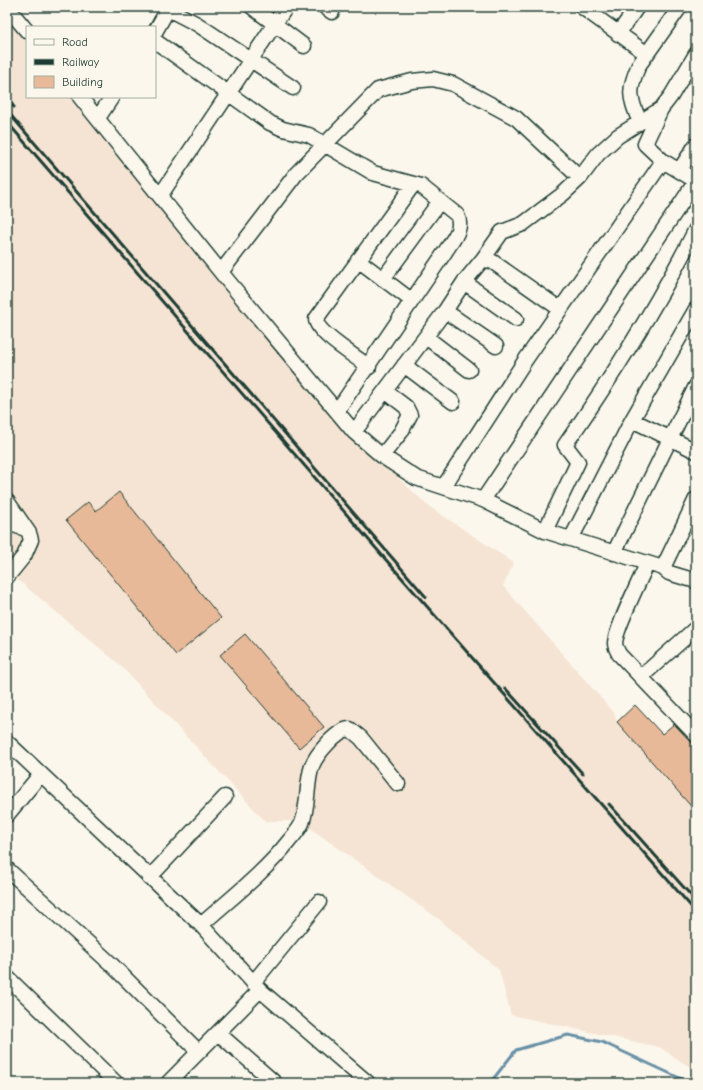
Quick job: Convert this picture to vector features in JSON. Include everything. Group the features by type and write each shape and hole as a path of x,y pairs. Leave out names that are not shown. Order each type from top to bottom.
{"street":[{"path":"7,7 26,30"},
{"path":"252,7 304,46"},
{"path":"160,196 286,7"},
{"path":"618,34 637,7"},
{"path":"640,122 632,104 631,88 634,76 647,54 680,7"},
{"path":"156,30 169,8 197,24 293,88"},
{"path":"589,9 618,34 647,54"},
{"path":"156,42 270,123 283,128 309,134 373,173 426,189 457,215 460,220 459,230 411,300 369,366 337,411"},
{"path":"483,500 696,181 663,161 645,144 661,109 672,96 696,54"},
{"path":"222,272 296,174 378,90 412,80 433,79 453,84 516,118 580,178"},
{"path":"81,98 354,432 382,456 416,478 483,500 546,531 663,568 668,573 696,581"},
{"path":"98,118 111,98"},
{"path":"354,432 426,337 464,282 483,259 502,232 523,224 563,194 580,178 598,154 608,145 623,132 661,109"},
{"path":"679,171 696,145"},
{"path":"444,486 520,367 663,161"},
{"path":"369,366 323,332 316,323 318,314 413,185"},
{"path":"383,279 440,200"},
{"path":"546,531 578,462 564,445 601,394 673,275 696,229"},
{"path":"483,259 493,262 560,309"},
{"path":"358,260 411,300"},
{"path":"464,282 516,319"},
{"path":"571,539 632,420 696,309"},
{"path":"445,311 496,346"},
{"path":"426,337 469,370"},
{"path":"404,365 453,402"},
{"path":"614,553 696,386"},
{"path":"382,456 407,424 410,415 406,407 385,390"},
{"path":"632,420 696,451"},
{"path":"663,568 696,499"},
{"path":"7,501 26,529 28,550 7,577"},
{"path":"7,523 26,529"},
{"path":"647,564 615,641 616,648 619,654 642,676 696,736"},
{"path":"642,676 696,628"},
{"path":"201,925 280,853 301,825 307,804 312,766 325,747 342,731 350,729 362,738 398,784"},
{"path":"7,742 149,878 201,925 257,986 368,1083"},
{"path":"7,815 41,774"},
{"path":"149,878 225,797"},
{"path":"7,869 110,963 199,1052"},
{"path":"172,1082 218,1033 257,986 319,902"},
{"path":"7,977 116,1083"},
{"path":"218,1033 275,1083"}],"shaded area":[{"path":"7,18 26,41 26,98 74,98 258,326 394,474 427,505 514,563 503,586 614,713 617,722 696,813 696,1071 659,1047 511,1015 499,970 440,920 300,821 265,821 119,664 7,571"}],"building":[{"path":"119,492 221,618 176,655 66,520 88,502 96,511"},
{"path":"245,634 324,727 299,748 220,655"},
{"path":"635,705 662,734 674,724 696,747 696,812 617,722"}],"waterway":[{"path":"490,1083 516,1050 568,1035 602,1042 684,1080"}],"railway":[{"path":"7,99 14,107"},
{"path":"7,111 426,597"},
{"path":"7,122 387,561 696,912"},
{"path":"505,688 583,774"},
{"path":"609,804 696,901"}]}
